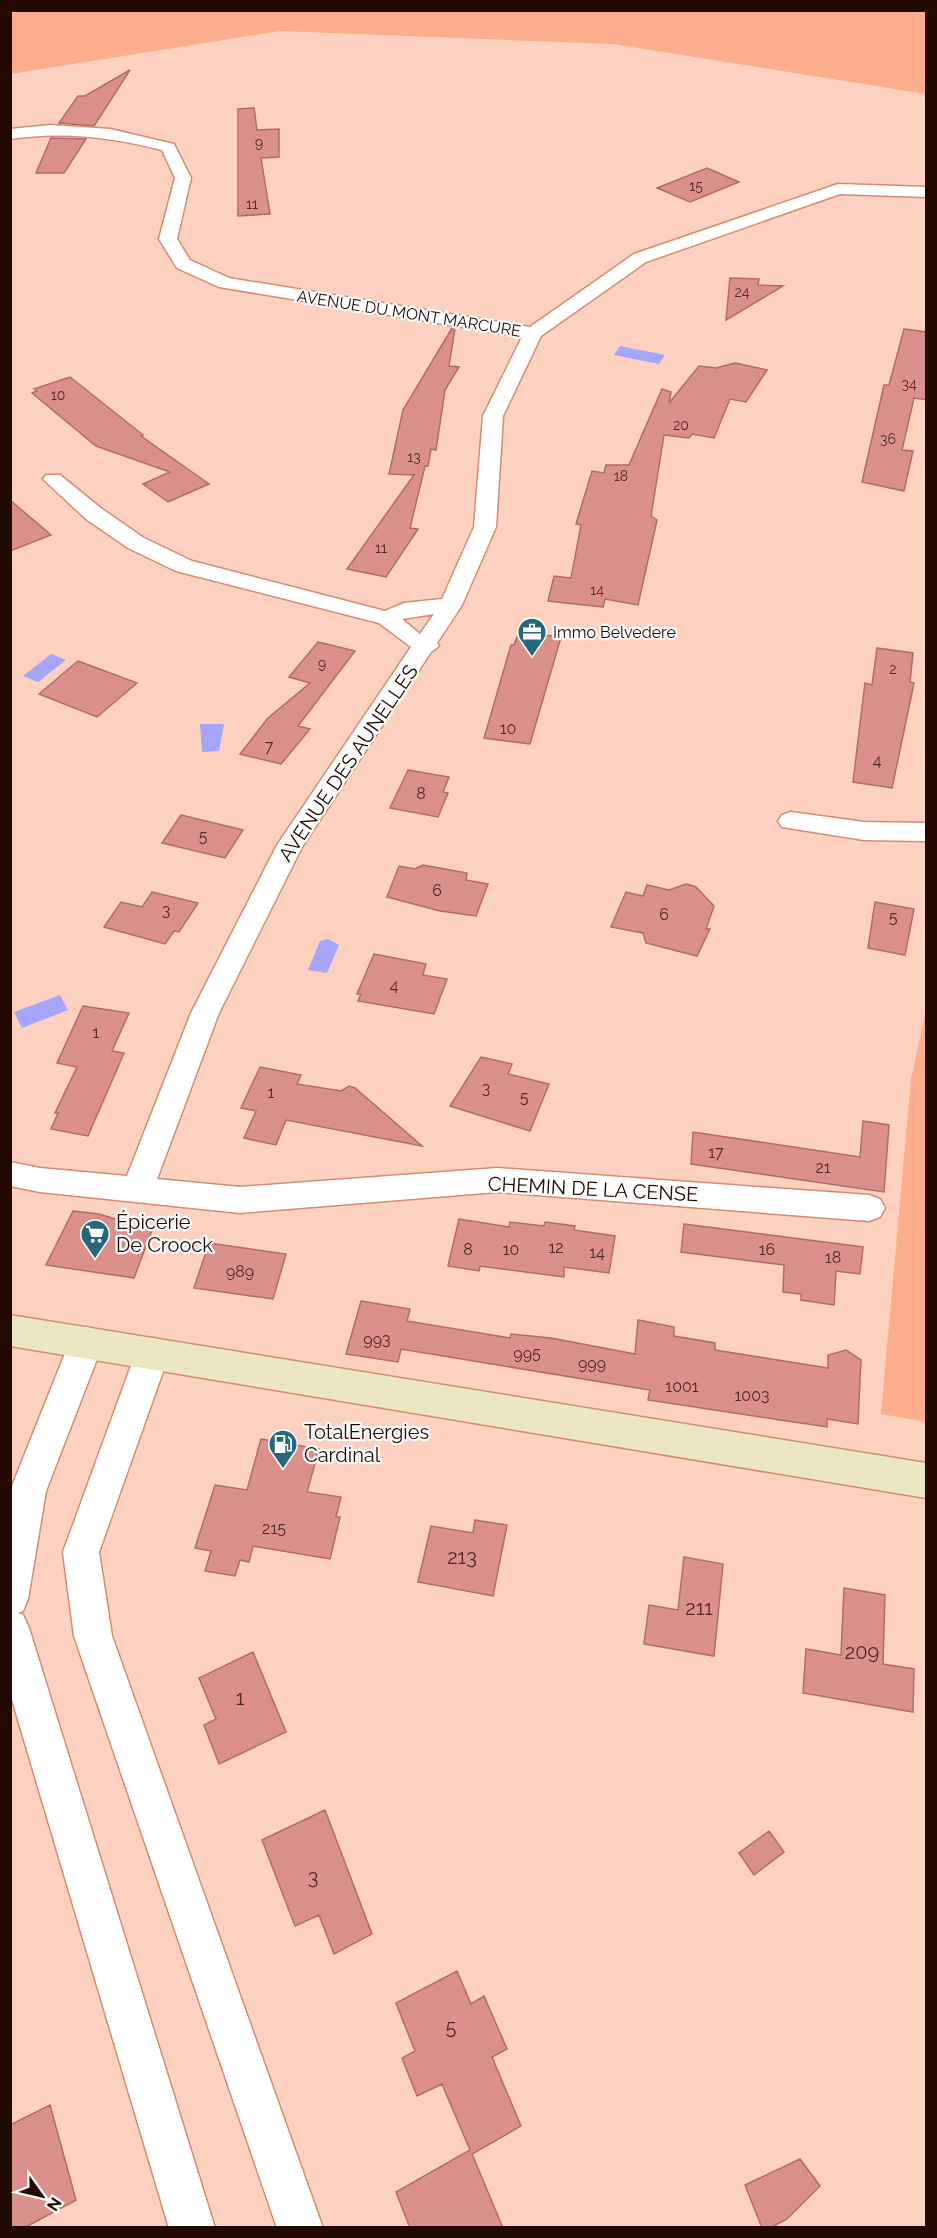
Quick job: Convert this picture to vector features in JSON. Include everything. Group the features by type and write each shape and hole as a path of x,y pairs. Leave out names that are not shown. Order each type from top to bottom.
{"main road":[{"path":"10,1330 927,1481"}],"street":[{"name":"AVENUE DU MONT MARCURE","path":"10,134 35,129 123,134 168,147 183,178 168,239 183,264 225,283 533,333 640,258 838,189 927,192"},
{"name":"AVENUE DES AUNELLES","path":"137,1190 205,1013 290,845 452,605 485,526 493,416 533,333"},
{"path":"53,479 94,513 136,543 184,566 387,618 410,638 426,645"},
{"path":"387,618 404,610 452,605"},
{"path":"791,821 864,831 927,832"},
{"name":"CHEMIN DE LA CENSE","path":"10,1174 40,1180 240,1200 497,1180 869,1208"},
{"path":"10,1599 28,1491 87,1341"},
{"path":"153,1352 81,1552 93,1636 300,2228"},
{"path":"10,1628 192,2228"}],"shaded area":[{"path":"11,10 926,11 926,94 613,44 280,31 11,74"},
{"path":"926,1010 926,1422 881,1414 911,1079"}],"water":[{"path":"620,346 665,355 659,364 614,355"},
{"path":"51,654 66,660 38,682 23,676"},
{"path":"200,724 224,724 219,751 202,752"},
{"path":"328,939 339,945 327,973 308,970 320,941"},
{"path":"60,995 68,1010 22,1028 14,1012"}],"building":[{"path":"130,70 94,126 59,123 78,96 85,96"},
{"path":"254,108 257,130 279,129 279,157 261,158 270,214 238,216 238,109"},
{"path":"51,138 86,139 64,173 36,173"},
{"path":"707,168 739,182 690,202 657,188"},
{"path":"730,278 759,279 758,285 783,286 726,320"},
{"path":"452,328 455,328 449,366 459,367 445,390 436,450 431,449 428,466 425,466 410,528 418,529 386,577 347,569 414,475 389,474 403,410"},
{"path":"904,329 927,332 927,400 914,398 902,450 913,451 904,491 862,482 884,385 889,385"},
{"path":"735,363 767,370 746,402 730,399 714,438 692,434 689,438 664,435 651,516 657,520 638,605 605,599 603,607 548,601 554,576 571,578 581,525 576,524 592,471 604,473 606,465 629,465 662,389 671,392 669,403 699,366 716,368"},
{"path":"70,377 143,435 141,436 209,484 168,502 143,484 170,472 96,446 32,393 37,391 34,389"},
{"path":"10,500 51,535 10,551"},
{"path":"519,632 561,637 530,744 484,738 511,645 514,645"},
{"path":"318,642 355,651 298,726 310,729 281,764 240,754 268,718 310,683 289,677"},
{"path":"877,648 913,653 910,682 914,683 892,788 853,782 865,683 872,685"},
{"path":"78,661 137,683 97,717 39,694"},
{"path":"408,770 449,777 443,792 448,793 438,817 390,808"},
{"path":"181,815 243,830 225,858 162,843"},
{"path":"423,865 467,873 466,880 488,884 476,916 440,911 387,897 399,866 415,869"},
{"path":"686,884 696,887 714,906 706,929 710,929 697,956 646,943 643,933 611,927 626,892 643,896 647,885 669,890"},
{"path":"152,892 198,903 179,932 174,931 165,944 104,927 121,902 142,907"},
{"path":"875,902 914,909 905,955 868,948"},
{"path":"374,954 426,964 423,975 447,979 434,1014 358,1001 361,994 357,994"},
{"path":"83,1006 129,1013 112,1051 124,1053 88,1136 51,1129 58,1113 55,1113 77,1067 57,1063"},
{"path":"481,1057 512,1064 508,1074 549,1084 530,1131 450,1106"},
{"path":"260,1067 301,1075 297,1084 341,1091 349,1086 355,1088 422,1146 286,1120 276,1145 244,1138 256,1111 241,1108"},
{"path":"863,1121 889,1125 884,1192 691,1164 693,1132 860,1157"},
{"path":"73,1211 99,1214 115,1219 121,1226 152,1230 134,1278 46,1265"},
{"path":"459,1219 509,1227 510,1222 544,1226 545,1222 575,1226 574,1230 615,1236 609,1273 564,1267 564,1277 480,1266 479,1271 448,1266"},
{"path":"684,1224 863,1247 860,1274 836,1271 834,1305 801,1300 801,1294 783,1292 784,1265 681,1252"},
{"path":"209,1243 286,1254 273,1299 194,1288"},
{"path":"361,1301 410,1309 407,1321 510,1338 511,1334 551,1338 635,1354 638,1320 674,1327 674,1336 715,1343 715,1350 828,1368 828,1355 846,1350 861,1360 858,1424 827,1419 827,1427 648,1400 650,1390 401,1349 398,1362 346,1354"},
{"path":"261,1439 319,1449 307,1492 341,1497 336,1517 340,1517 330,1559 253,1546 249,1562 240,1560 235,1576 205,1571 211,1551 195,1548 215,1485 247,1490"},
{"path":"475,1520 507,1525 493,1596 418,1582 431,1526 473,1533"},
{"path":"684,1557 723,1564 714,1656 644,1644 649,1605 678,1610"},
{"path":"844,1588 885,1595 883,1664 914,1669 913,1712 803,1693 806,1649 841,1655"},
{"path":"253,1652 286,1732 219,1764 204,1725 216,1719 199,1678"},
{"path":"325,1810 372,1934 334,1954 319,1915 295,1926 262,1840"},
{"path":"769,1831 784,1852 754,1875 739,1853"},
{"path":"457,1971 471,2004 484,1996 507,2049 492,2057 521,2126 472,2154 503,2228 410,2228 396,2192 470,2150 442,2084 417,2096 402,2058 415,2051 396,2003"},
{"path":"50,2105 76,2200 24,2228 10,2228 10,2125"},
{"path":"800,2159 820,2186 787,2219 770,2228 762,2228 745,2185"}],"place":[{"name":"Immo Belvedere","path":"532,658"},
{"name":"Épicerie De Croock","path":"95,1260"},
{"name":"TotalEnergies Cardinal","path":"283,1470"}]}
